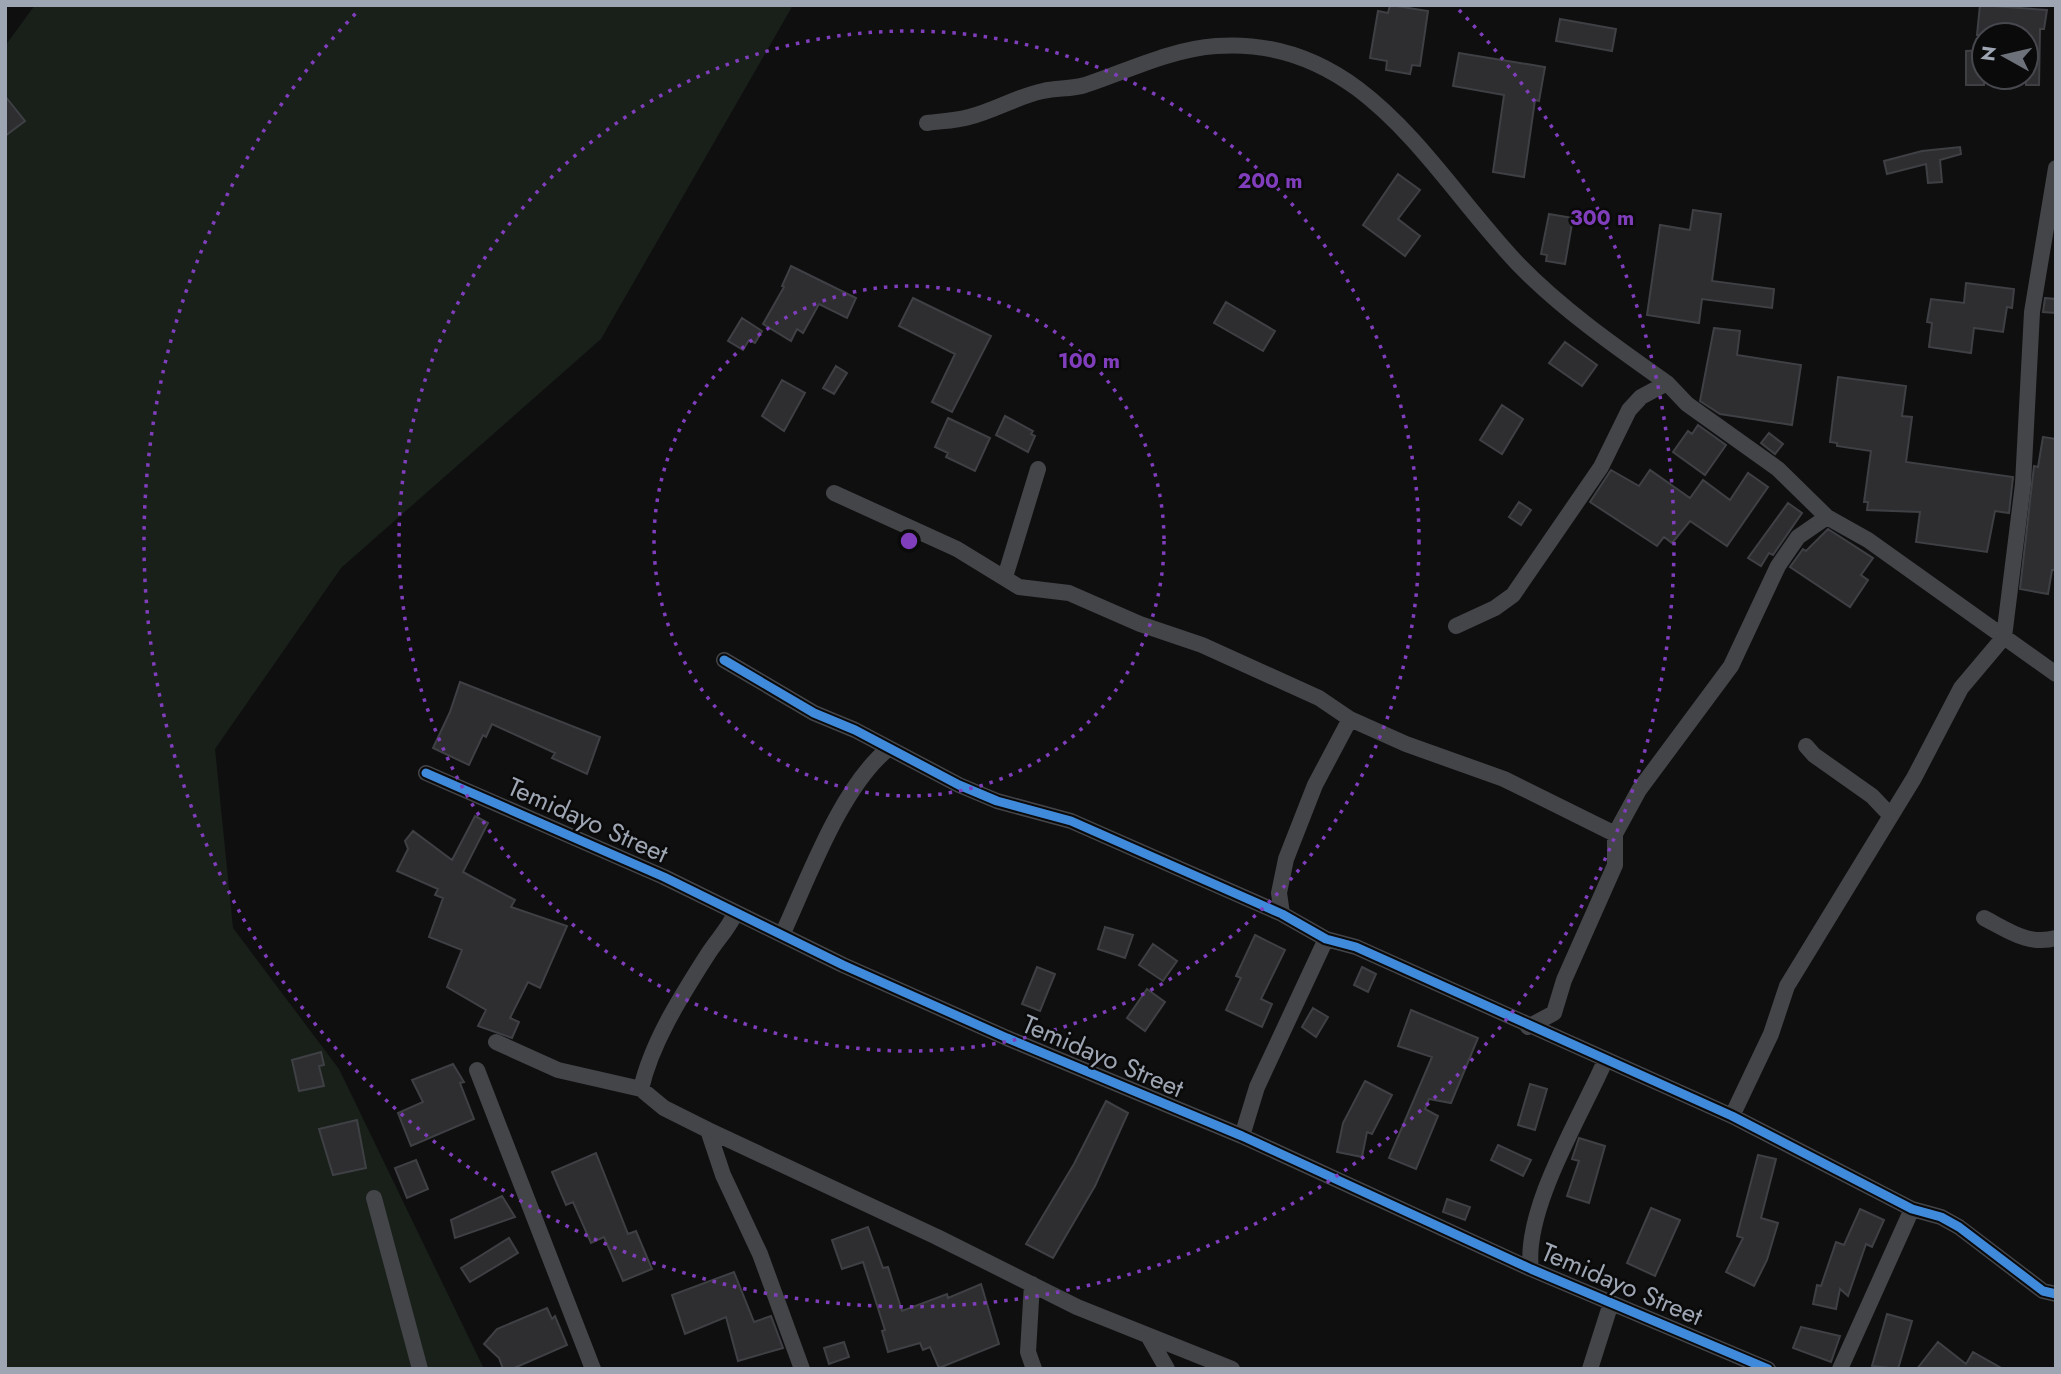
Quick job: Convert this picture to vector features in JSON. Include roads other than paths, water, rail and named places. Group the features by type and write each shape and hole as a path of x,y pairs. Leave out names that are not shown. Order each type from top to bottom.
{"street":[{"path":"927,123 967,118 1042,91 1082,86 1124,69 1213,46 1251,45 1289,53 1344,77 1413,138 1520,265 1598,334 1667,383 1687,404 1778,469 1827,517 1868,540 2056,674"},
{"path":"1732,1116 1771,1034 1787,985 1891,816 1961,688 2004,637 2023,484 2032,312 2056,168"},
{"path":"1456,626 1495,608 1513,595 1601,467 1629,410 1641,397 1667,383"},
{"path":"1005,577 1038,469"},
{"path":"834,493 957,549 1020,587 1069,593 1140,625 1202,645 1319,698 1350,719 1406,744 1504,779 1615,834"},
{"path":"1528,1027 1554,1013 1564,980 1615,865 1615,834 1639,790 1731,666 1778,566 1798,537 1827,517"},
{"path":"724,660 814,713 855,730 959,785 997,801 1071,821 1282,914 1326,939 1356,947 1574,1048 1732,1116 1912,1209 1941,1217 1959,1227 2043,1290 2056,1294"},
{"path":"1282,914 1280,876 1315,785 1350,719"},
{"path":"1806,746 1814,755 1872,796 1891,816"},
{"path":"782,935 852,790 869,764 888,749"},
{"name":"Temidayo Street","path":"426,773 664,877 735,914 1007,1038 1242,1136 1531,1269 1768,1369"},
{"path":"641,1089 650,1058 688,985 727,930 735,914"},
{"path":"1984,918 2021,938 2042,942 2056,938"},
{"path":"1242,1136 1257,1087 1326,939"},
{"path":"1554,1013 1574,1048"},
{"path":"496,1042 558,1070 641,1089 664,1108 708,1130 1032,1284 1150,1339 1232,1369"},
{"path":"1531,1269 1529,1249 1539,1212 1556,1166 1605,1061"},
{"path":"477,1070 593,1369"},
{"path":"708,1130 723,1175 760,1254 802,1369"},
{"path":"374,1198 420,1369"},
{"path":"1840,1369 1912,1209"},
{"path":"1032,1284 1028,1352 1034,1369"},
{"path":"1590,1369 1611,1303"},
{"path":"1150,1339 1167,1369"}]}
